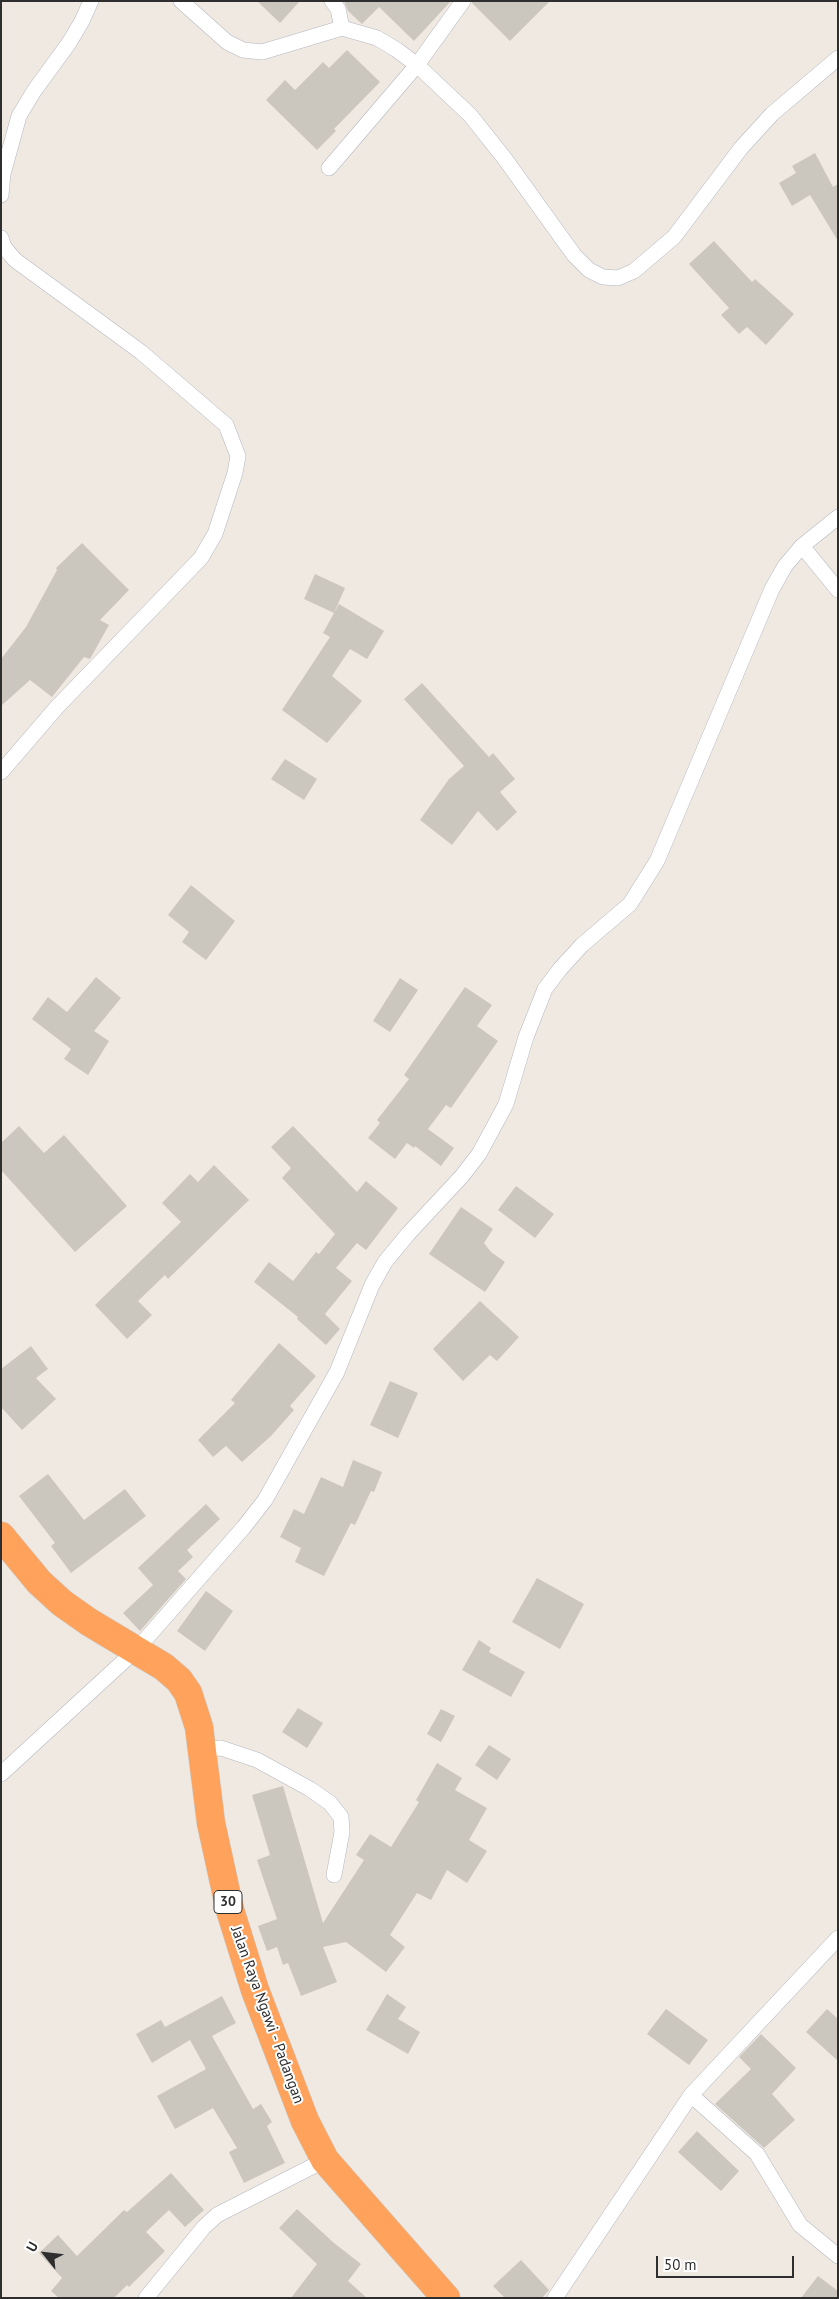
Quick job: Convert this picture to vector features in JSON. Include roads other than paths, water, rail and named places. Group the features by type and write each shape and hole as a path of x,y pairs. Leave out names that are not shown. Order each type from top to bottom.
{"highway":[{"name":"Jalan Raya Ngawi - Padangan","path":"1,1536 29,1572 62,1603 89,1622 164,1666 179,1680 188,1693 199,1727 211,1823 230,1910 254,1990 305,2121 325,2160 446,2298"}],"street":[{"path":"1,195 2,173 19,116 34,91 69,43 91,1"},
{"path":"181,1 226,42 243,50 262,52 342,28 377,38 417,65 470,115 574,255 589,270 603,278 618,278 634,271 674,237 741,148 772,114 838,58"},
{"path":"332,1 338,9 342,28"},
{"path":"329,168 417,65 464,1"},
{"path":"1,238 4,247 15,260 141,352 226,425 238,456 235,473 215,534 201,558 57,706 1,772"},
{"path":"1,1774 137,1649 244,1527 265,1500 337,1372 372,1285 385,1262 408,1234 462,1176 479,1154 497,1122 506,1104 526,1037 545,989 582,945 630,904 657,861 772,589 784,566 802,546 838,517"},
{"path":"802,546 838,590"},
{"path":"202,1749 221,1748 256,1760 330,1803 341,1816 342,1832 334,1875"},
{"path":"555,2298 691,2095 838,1938"},
{"path":"691,2095 757,2154 800,2225 838,2256"},
{"path":"146,2298 204,2227 217,2215 325,2160"}]}
